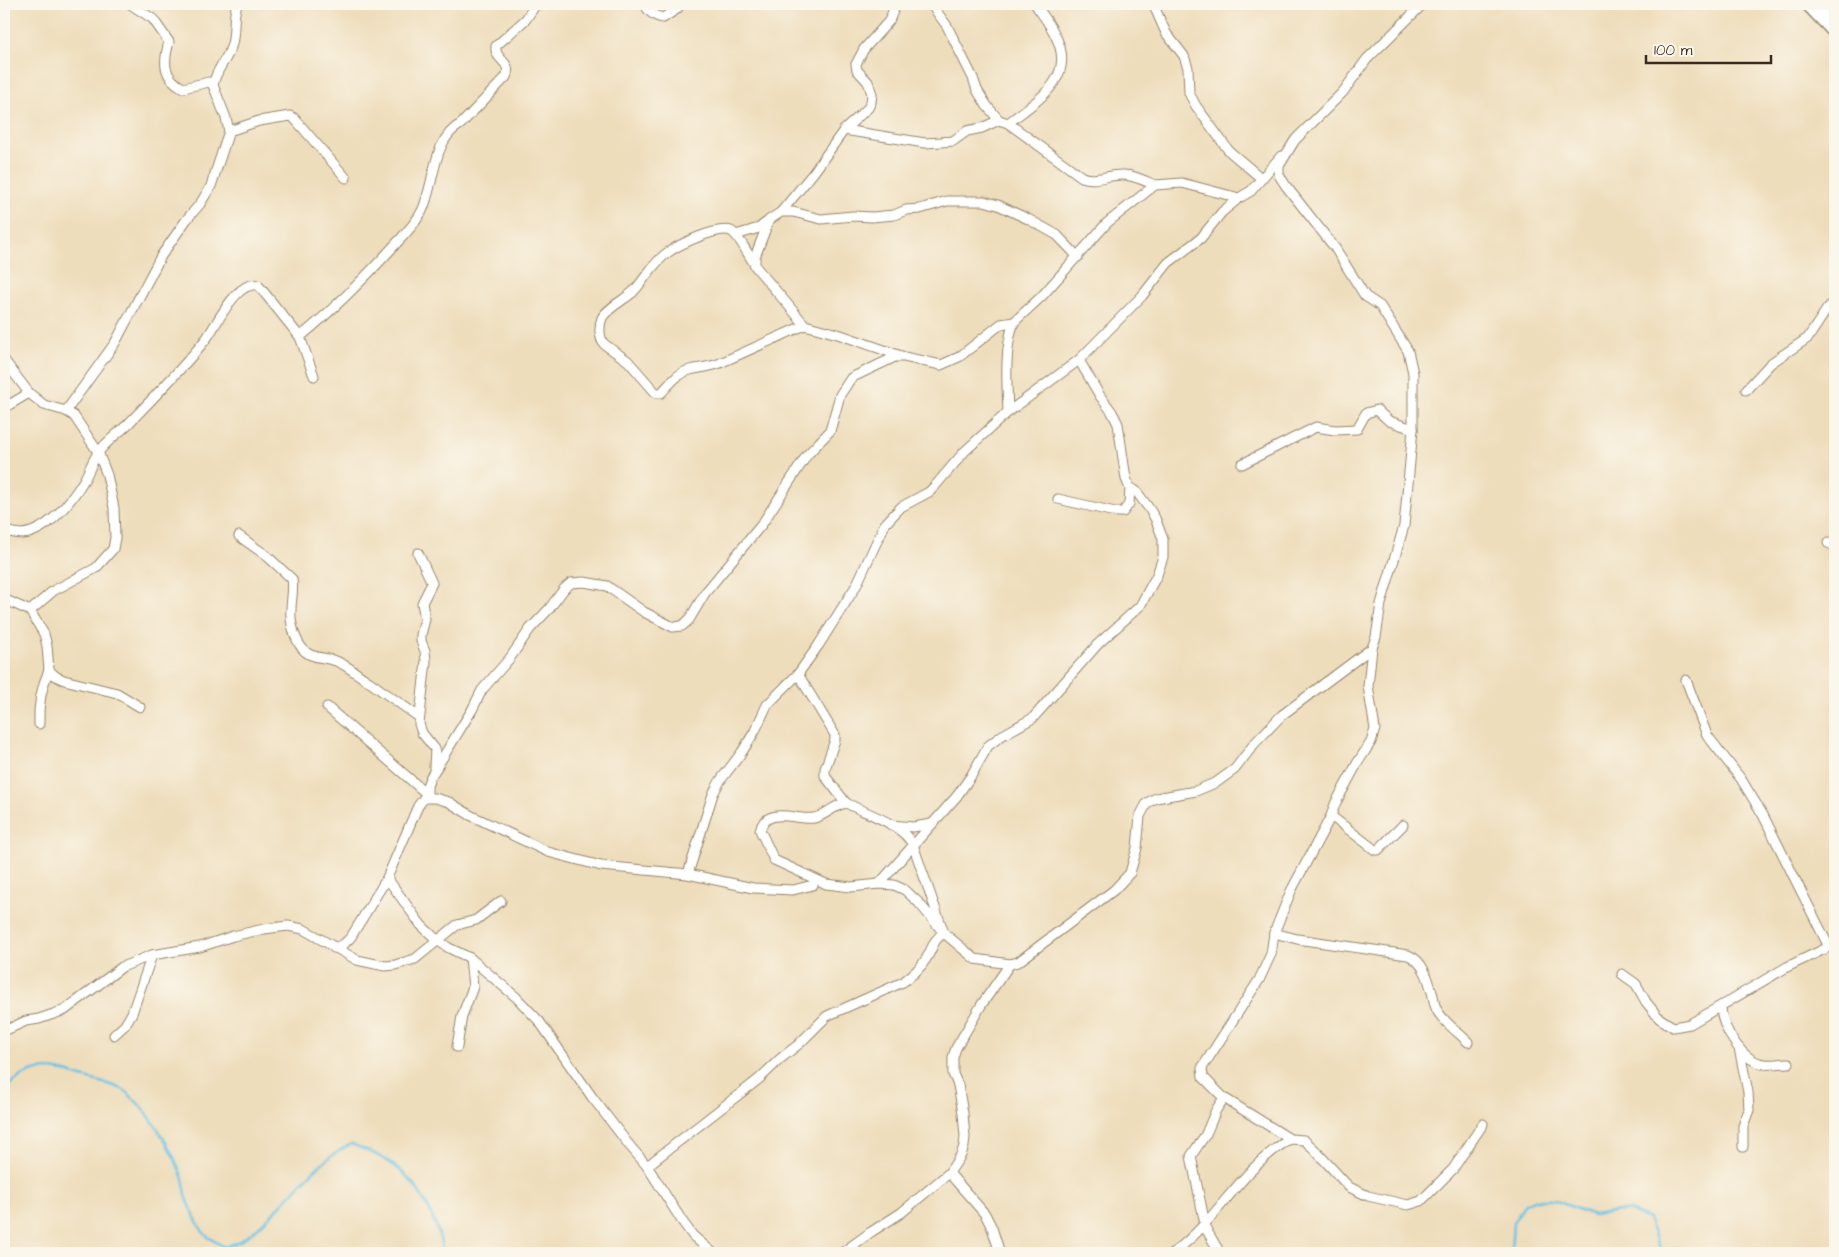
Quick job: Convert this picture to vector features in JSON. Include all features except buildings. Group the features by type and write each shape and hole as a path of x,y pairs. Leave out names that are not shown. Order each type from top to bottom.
{"highway":[{"path":"1810,4 1831,26"}],"street":[{"path":"130,4 153,19 169,42 165,58 169,78 173,83 184,88 202,82 209,82 213,85"},
{"path":"66,410 115,343 161,256 200,204 211,186 229,131 213,85 215,74 232,46 234,13 237,4"},
{"path":"300,337 324,318 331,308 379,262 411,227 421,213 428,196 434,166 452,128 462,124 506,77 509,70 497,55 495,51 496,46 526,19 536,4"},
{"path":"645,4 647,9 659,18 663,18 681,4"},
{"path":"736,235 759,228 781,212 814,172 844,130 868,108 872,94 868,82 857,70 856,64 864,49 889,21 896,4"},
{"path":"931,4 947,26 974,78 977,90 998,120 1008,123 1082,177 1087,179 1104,178 1122,174 1155,185 1182,183 1240,198"},
{"path":"1008,123 1046,94 1059,76 1063,60 1056,36 1035,4"},
{"path":"1153,4 1166,33 1184,56 1188,68 1189,93 1196,106 1229,151 1261,178"},
{"path":"1423,4 1367,59 1343,92 1295,140 1279,166 1279,174 1286,186 1335,248 1366,296 1380,306 1408,351 1413,373 1413,429 1404,526 1381,604 1376,638 1372,648 1368,686 1375,730 1371,742 1344,787 1331,816 1291,891 1274,933 1271,954 1259,980 1202,1068 1203,1077 1224,1098 1290,1139 1304,1140 1349,1187 1368,1196 1408,1205 1421,1201 1453,1169 1483,1124"},
{"path":"229,131 259,121 290,116 294,118 346,178"},
{"path":"844,130 924,143 941,142 953,141 966,131 982,128 998,120"},
{"path":"688,874 713,794 720,781 755,731 767,705 798,674 818,646 856,586 885,524 901,508 936,486 965,451 1008,412 1078,360 1142,296 1168,263 1201,238 1222,212 1251,191 1277,160 1287,152"},
{"path":"1008,412 1007,376 1010,332 1014,322 1042,296 1107,223 1155,185"},
{"path":"781,212 793,212 821,219 853,216 872,217 894,215 906,210 920,209 946,201 984,201 998,205 1057,235 1078,256"},
{"path":"755,266 755,257 769,220"},
{"path":"805,325 718,364 688,371 676,378 661,393 656,392 628,361 604,344 601,340 600,327 602,318 633,291 667,253 713,232 724,230 736,235 755,266 805,325 841,335 904,357 942,365 959,357 1001,324 1014,322"},
{"path":"4,531 23,534 34,530 49,522 67,505 85,479 98,452 131,421 206,339 232,300 245,286 252,283 258,285 300,337 314,376"},
{"path":"1746,390 1772,363 1808,338 1827,309 1835,301"},
{"path":"334,948 344,944 351,937 387,878 418,806 425,796 427,786 434,772 482,690 510,658 530,629 549,609 564,589 571,583 584,582 607,586 644,612 674,627 682,626 690,620 705,593 762,524 807,454 830,431 840,395 846,384 851,378 894,357 904,357"},
{"path":"4,360 29,393 44,405 66,410 74,416 98,452 107,475 114,508 116,538 113,549 96,568 53,591 30,611"},
{"path":"1058,499 1115,512 1123,512 1129,504 1130,488 1126,479 1118,424 1078,360"},
{"path":"4,408 29,393"},
{"path":"1242,464 1316,427 1335,430 1357,429 1366,413 1377,410 1389,421 1413,429"},
{"path":"879,884 957,796 988,746 1001,736 1033,718 1098,644 1140,606 1157,575 1163,557 1163,539 1155,518 1148,507 1136,491 1130,488"},
{"path":"239,536 267,556 292,579 290,612 297,640 304,649 317,658 336,661 419,717"},
{"path":"418,553 432,583 422,603 425,619 420,635 426,651 426,661 419,724 422,733 435,749 434,772"},
{"path":"4,599 30,611 44,634 49,670 41,688 38,707 39,724"},
{"path":"846,803 839,804 814,818 776,816 770,818 762,825 760,830 774,860 826,884 851,887 879,884 894,885 905,890 919,903 944,933 974,959 1010,964 1018,962 1126,880 1130,873 1137,848 1140,816 1142,809 1147,803 1156,798 1196,791 1217,782 1235,769 1254,744 1282,715 1372,648"},
{"path":"49,670 55,676 64,680 117,693 140,707"},
{"path":"798,674 835,735 825,769 825,776 846,803 891,825 908,837 913,845 944,933"},
{"path":"1622,974 1636,984 1646,1002 1659,1018 1673,1027 1690,1024 1787,967 1832,946 1763,815 1741,779 1708,735 1686,680"},
{"path":"327,707 425,796 449,802 470,815 548,852 601,866 688,874 753,888 793,890 814,885"},
{"path":"1331,816 1374,850 1378,850 1403,825"},
{"path":"891,825 914,827 932,824"},
{"path":"387,878 421,925 437,940 470,958 516,997 539,1021 592,1097 628,1145 647,1166 693,1236 714,1253"},
{"path":"4,1031 26,1021 39,1020 65,1010 122,967 152,955 200,946 264,929 288,926 303,929 357,960 384,966 395,965 415,958 457,925 476,920 501,901"},
{"path":"647,1166 759,1079 828,1016 903,982 918,969 927,958 937,937 944,933"},
{"path":"1274,933 1297,939 1408,954 1422,964 1434,997 1435,1008 1468,1042"},
{"path":"114,1035 125,1025 132,1013 152,955"},
{"path":"457,1047 462,1016 473,987 470,958"},
{"path":"842,1253 901,1213 948,1173 961,1155 965,1137 958,1085 953,1074 953,1057 956,1048 982,1004 1010,964"},
{"path":"1721,1006 1721,1016 1732,1039 1748,1056 1764,1064 1789,1063"},
{"path":"1739,1048 1748,1092 1749,1110 1743,1126 1743,1147"},
{"path":"1220,1253 1206,1229 1191,1156 1206,1134 1216,1110 1224,1098"},
{"path":"1174,1253 1199,1230 1255,1165 1271,1151 1290,1139"},
{"path":"948,1173 985,1214 992,1228 1000,1253"}],"waterway":[{"path":"4,1091 20,1077 36,1070 46,1069 65,1072 125,1091 143,1109 173,1155 183,1179 186,1196 203,1232 225,1247 241,1240 260,1226 322,1164 351,1144 390,1163 409,1179 418,1190 432,1216 439,1234 442,1253"},
{"path":"1511,1253 1513,1223 1525,1204 1533,1200 1554,1200 1593,1215 1630,1211 1648,1219 1662,1253"}]}
